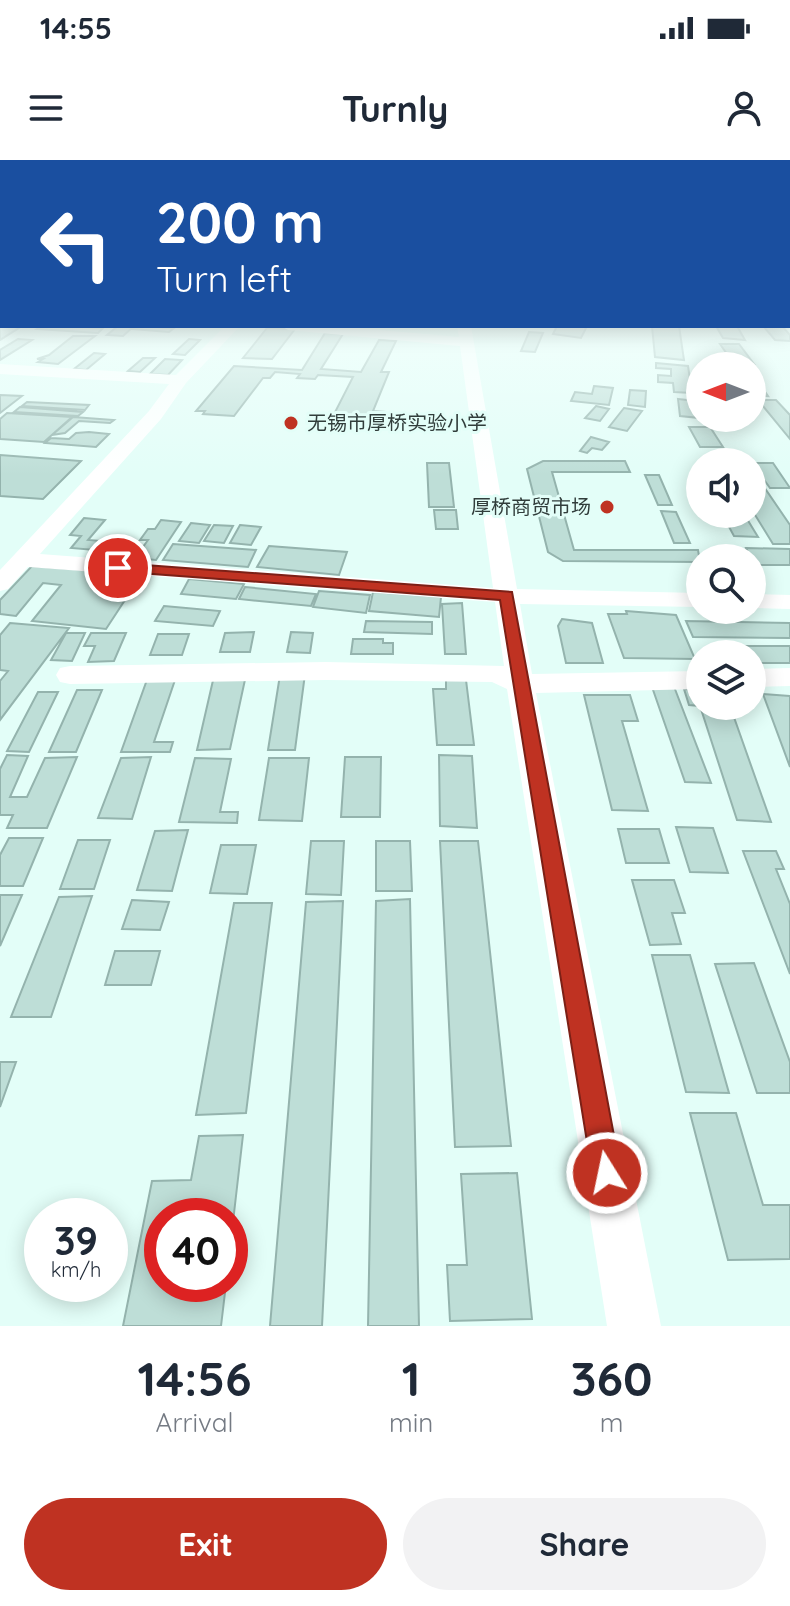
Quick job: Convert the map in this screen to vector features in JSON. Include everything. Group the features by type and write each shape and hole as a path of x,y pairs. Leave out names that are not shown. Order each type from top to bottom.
{"street":[{"path":"0,584 155,415 193,366"},
{"path":"470,366 520,684 634,1326"},
{"path":"0,369 180,380"},
{"path":"25,560 686,599"},
{"path":"506,590 686,586"},
{"path":"766,587 790,588"},
{"path":"766,601 790,602"},
{"path":"70,675 326,671 496,673 520,684 686,680"},
{"path":"766,678 790,677"}],"building":[{"path":"77,366 90,366 86,370 74,369"},
{"path":"133,366 146,366 140,372 128,371"},
{"path":"158,366 176,366 168,375 150,374"},
{"path":"234,366 302,370 304,366 323,366 321,369 361,372 364,366 384,366 381,372 389,372 373,411 385,412 381,423 331,420 353,377 318,375 315,379 297,378 300,374 275,372 270,378 263,378 234,416 196,411"},
{"path":"656,366 686,366 686,393 674,392 673,383 658,382 658,375 671,376 671,369"},
{"path":"594,386 613,388 609,405 571,401 575,392 592,394"},
{"path":"630,390 646,391 645,407 628,405"},
{"path":"0,395 22,396 0,413"},
{"path":"678,399 686,400 686,417 680,416"},
{"path":"766,400 776,400 790,415 790,439 766,410"},
{"path":"27,402 89,405 85,410 22,406"},
{"path":"596,406 609,409 600,421 585,418"},
{"path":"20,407 83,412 78,416 14,412"},
{"path":"624,408 642,411 627,431 609,427"},
{"path":"7,413 72,417 44,442 0,439 0,419"},
{"path":"73,417 114,420 110,423 79,421 65,433 52,435"},
{"path":"692,432 713,432 723,447 700,447"},
{"path":"76,433 109,434 96,447 45,443 51,438 69,439"},
{"path":"591,437 609,442 602,450 592,448 587,453 580,451"},
{"path":"0,455 81,461 43,499 0,496"},
{"path":"543,461 625,461 630,472 552,472 574,550 686,550 686,562 563,561 548,552 527,469"},
{"path":"427,463 449,463 454,507 429,507"},
{"path":"766,463 773,463 790,488 770,488 766,482"},
{"path":"645,475 659,475 672,505 658,505"},
{"path":"766,490 790,525 790,544 773,544 763,528 766,528"},
{"path":"434,510 456,510 458,529 436,529"},
{"path":"661,511 676,512 690,543 674,543"},
{"path":"84,518 105,520 88,540 102,541 95,550 71,548 81,536 70,535"},
{"path":"161,520 181,522 156,560 135,558 148,540 140,540 148,529 155,529"},
{"path":"191,523 210,525 199,543 179,541"},
{"path":"214,525 233,526 224,543 204,541"},
{"path":"240,525 261,527 251,545 230,543"},
{"path":"730,528 753,528 758,537 734,536"},
{"path":"173,544 256,550 248,567 163,560"},
{"path":"269,546 347,552 339,575 257,567"},
{"path":"766,548 790,549 790,565 766,565"},
{"path":"32,566 142,574 106,629 32,621 61,585 43,583 16,616 0,614 0,600"},
{"path":"189,579 244,584 236,599 181,594"},
{"path":"245,587 316,594 311,606 239,599"},
{"path":"319,591 370,595 366,613 313,607"},
{"path":"373,592 441,597 439,617 369,611"},
{"path":"462,603 466,654 445,654 442,604"},
{"path":"164,606 220,611 213,626 155,621"},
{"path":"626,611 676,615 687,640 686,659 624,658 608,614 627,614"},
{"path":"562,619 592,623 603,663 566,663 558,626"},
{"path":"366,621 432,622 432,634 364,632"},
{"path":"10,623 69,628 0,720 0,681 8,671 0,670 0,635"},
{"path":"790,623 790,638 693,637 687,624"},
{"path":"254,632 250,652 220,652 225,633"},
{"path":"291,632 313,633 310,653 287,652"},
{"path":"66,633 85,633 72,661 51,660"},
{"path":"91,633 126,633 114,661 88,662 95,646 84,646"},
{"path":"158,634 189,634 182,655 150,655"},
{"path":"353,639 383,639 383,643 393,643 393,654 351,654"},
{"path":"766,646 790,646 790,663 766,663"},
{"path":"305,674 295,750 268,750 280,675"},
{"path":"246,675 230,749 197,750 214,676"},
{"path":"148,677 176,677 154,742 173,742 170,752 121,752"},
{"path":"446,680 466,680 474,745 437,745 433,689 446,689"},
{"path":"651,684 673,684 711,783 685,782"},
{"path":"77,690 102,690 76,752 49,752"},
{"path":"38,692 58,692 29,752 7,751"},
{"path":"766,694 790,696 790,767 766,702"},
{"path":"584,695 630,695 638,721 622,721 648,811 612,810"},
{"path":"705,720 735,720 771,822 737,820"},
{"path":"7,755 28,756 10,797 27,797 45,758 77,757 47,828 7,828 13,815 0,815 0,769"},
{"path":"439,755 472,756 477,828 440,826"},
{"path":"151,757 132,819 98,818 121,758"},
{"path":"345,757 381,757 380,817 341,817"},
{"path":"195,758 231,759 220,812 238,812 237,823 179,822"},
{"path":"269,758 309,758 302,821 259,820"},
{"path":"676,827 713,828 728,873 690,872"},
{"path":"618,829 659,829 669,863 626,863"},
{"path":"188,830 172,891 137,890 155,831"},
{"path":"9,838 43,838 23,886 0,886 0,855"},
{"path":"78,840 110,840 94,889 60,889"},
{"path":"311,841 344,841 341,895 306,894"},
{"path":"376,841 410,841 412,891 376,891"},
{"path":"440,841 478,841 511,1146 455,1147"},
{"path":"221,845 256,845 247,894 210,893"},
{"path":"743,851 776,851 784,869 776,869 790,904 790,974"},
{"path":"632,880 674,880 685,913 672,913 681,944 650,945"},
{"path":"0,895 22,895 0,946"},
{"path":"92,896 51,1017 11,1017 59,897"},
{"path":"410,899 419,1326 368,1326 376,901"},
{"path":"132,900 169,902 160,930 122,929"},
{"path":"343,901 322,1326 270,1326 306,902"},
{"path":"234,903 272,903 246,1113 196,1115"},
{"path":"115,951 160,951 151,985 105,985"},
{"path":"652,955 690,955 729,1093 686,1092"},
{"path":"754,963 790,1062 790,1093 757,1093 715,964"},
{"path":"0,1062 16,1062 0,1107"},
{"path":"690,1113 736,1113 763,1205 790,1205 790,1259 728,1260"},
{"path":"243,1135 236,1198 149,1198 152,1181 191,1180 199,1136"},
{"path":"517,1173 532,1319 450,1321 447,1265 467,1265 461,1174"},
{"path":"144,1221 144,1302 224,1302 221,1326 123,1326"}],"place":[{"name":"无锡市厚桥实验小学","path":"291,423"},
{"name":"厚桥商贸市场","path":"607,507"}],"route":[{"path":"118,568 507,596 607,1173"}]}
